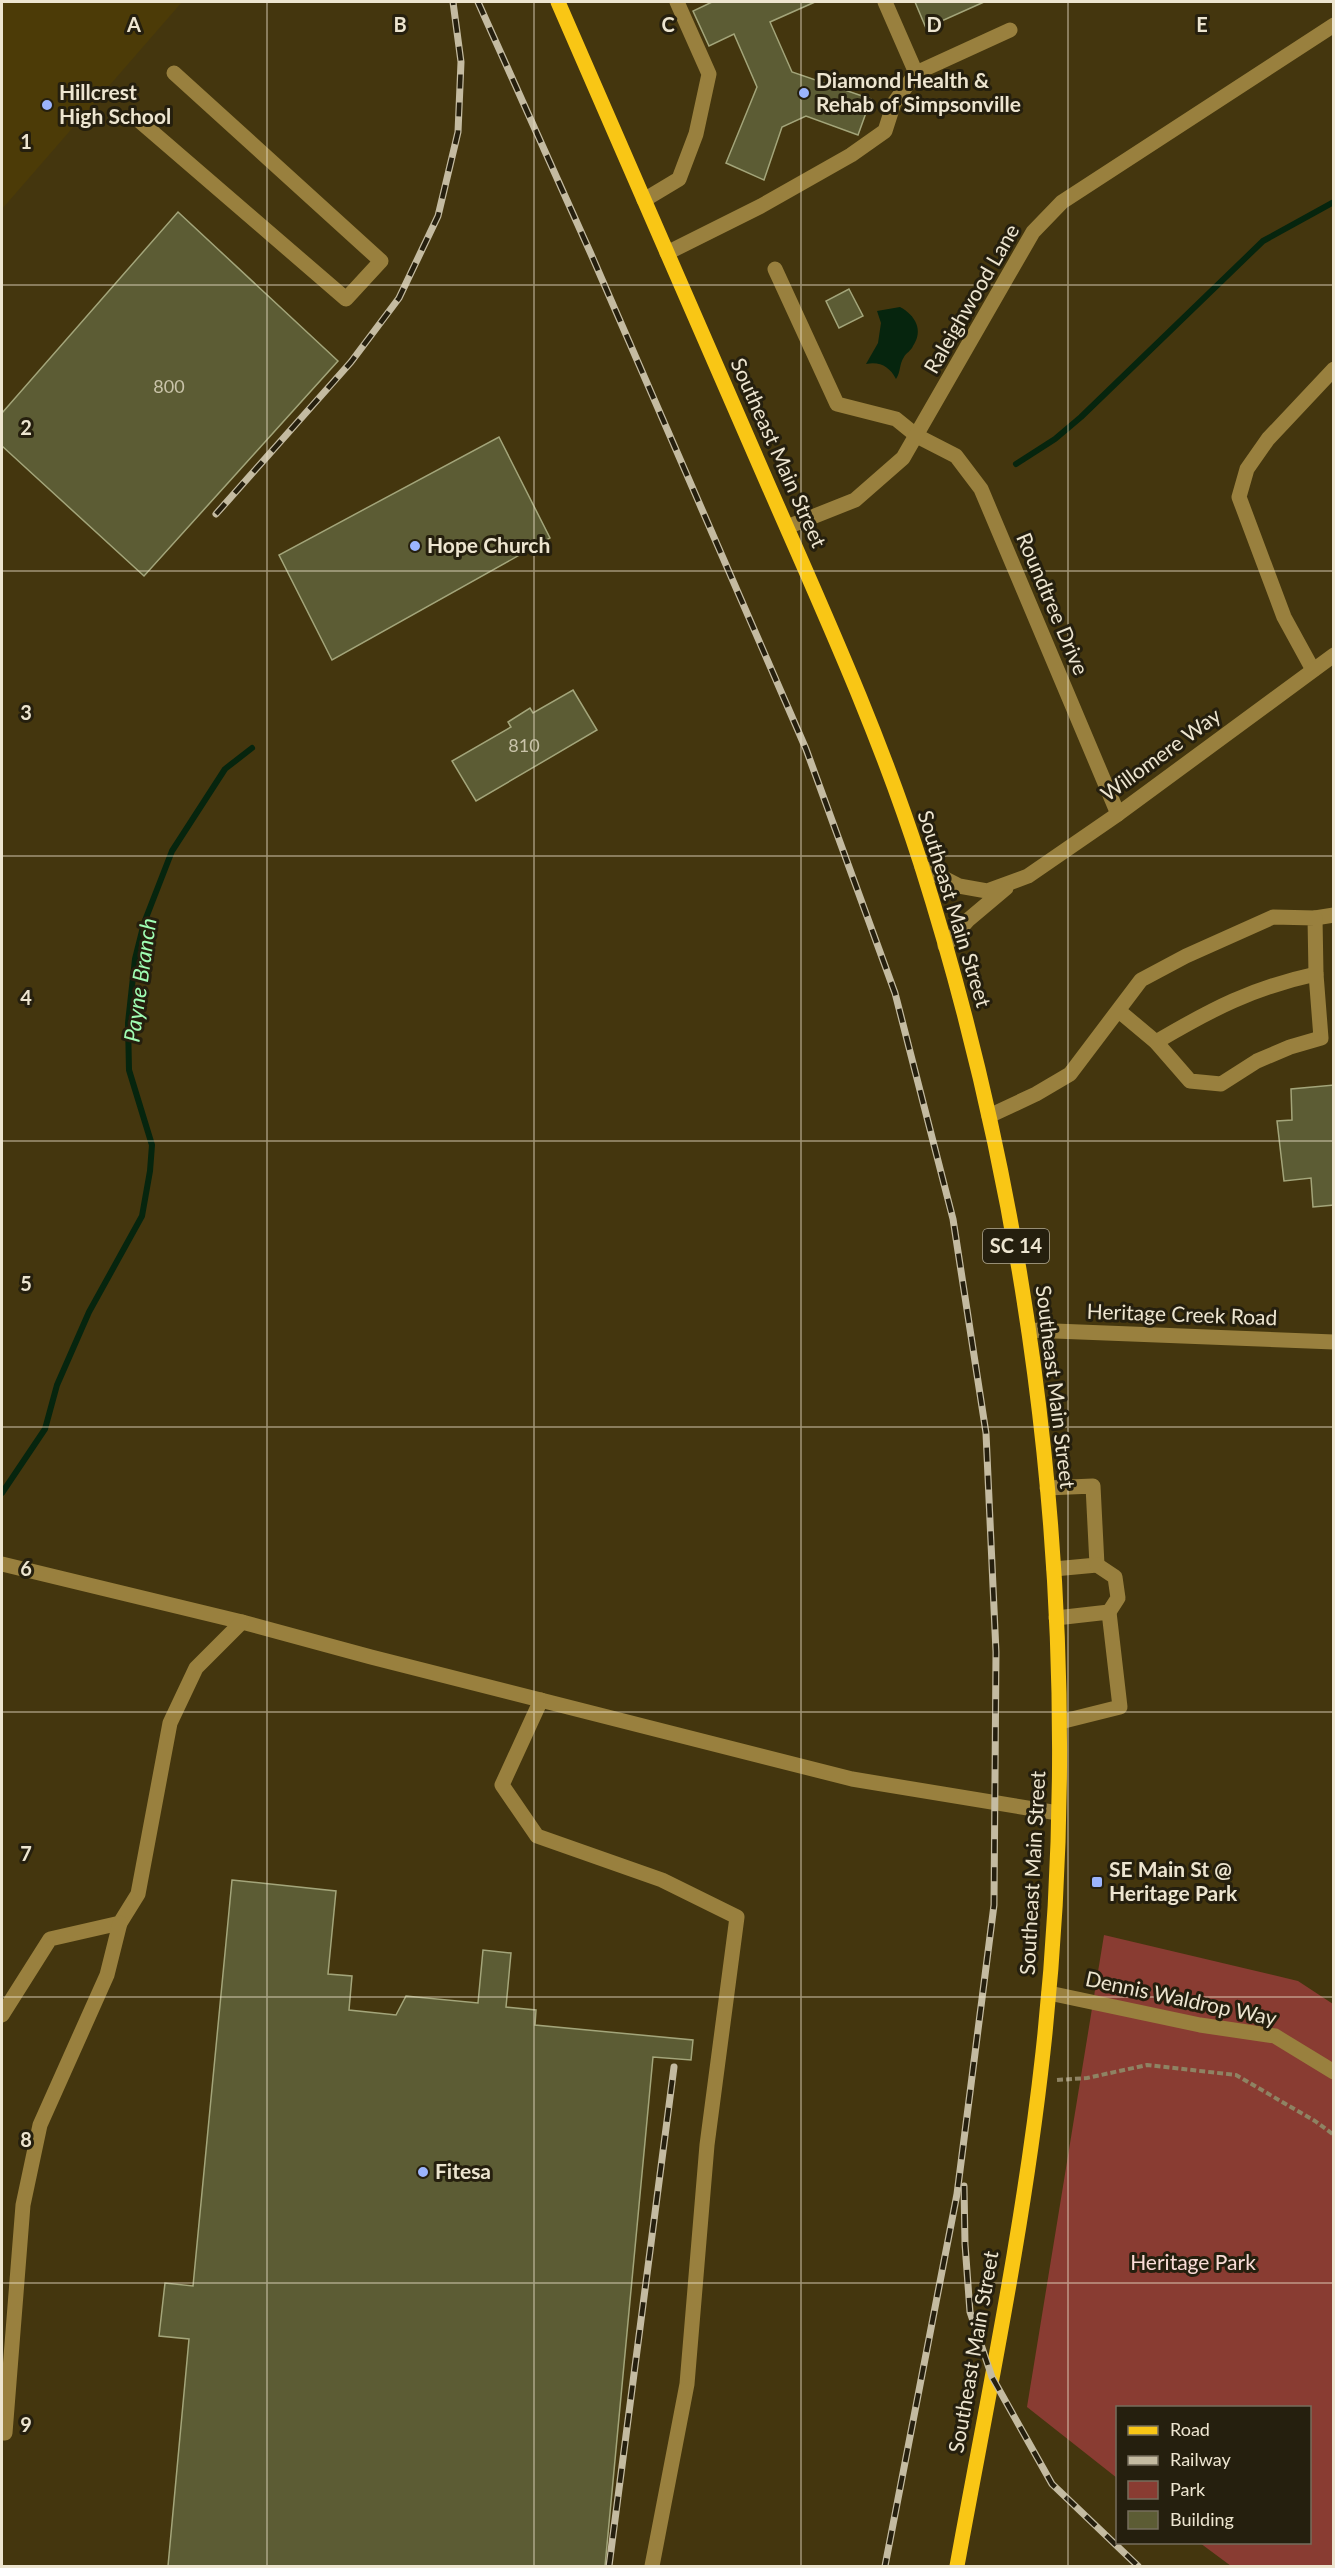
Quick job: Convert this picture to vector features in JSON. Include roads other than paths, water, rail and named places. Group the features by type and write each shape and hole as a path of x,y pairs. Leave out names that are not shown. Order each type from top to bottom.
{"main road":[{"name":"Southeast Main Street","path":"558,2 855,684 922,867 989,1116 1012,1222 1029,1330 1054,1569 1060,1722 1049,1993 1040,2081 1008,2289 957,2566"}],"street":[{"path":"645,200 679,180 696,134 709,74 677,2"},
{"path":"885,2 916,73"},
{"name":"Raleighwood Lane","path":"787,527 855,500 903,458 1033,232 1062,202 1334,25"},
{"path":"667,253 761,206 851,155 885,131 894,103 916,73 1010,30"},
{"path":"135,117 346,299 381,261 174,73"},
{"name":"Roundtree Drive","path":"775,270 837,404 896,419 917,436 956,456 981,489 1118,814"},
{"path":"1313,670 1284,617 1239,497 1247,468 1268,439 1334,369"},
{"name":"Willomere Way","path":"922,867 959,886 987,891 1028,876 1118,814 1334,655"},
{"name":"Willomere Way","path":"945,946 968,920 1011,884"},
{"path":"989,1116 1070,1074 1141,980 1186,956 1273,917 1316,918 1334,915"},
{"path":"1119,1011 1156,1042 1190,1081 1221,1084 1257,1061 1290,1047 1321,1038 1316,974 1316,918"},
{"path":"1156,1042 1241,995 1276,983 1316,974"},
{"name":"Heritage Creek Road","path":"1029,1330 1334,1342"},
{"path":"1047,1488 1093,1486 1097,1565"},
{"path":"2,1564 242,1622 541,1701 852,1779 1058,1813"},
{"path":"1054,1569 1097,1565 1115,1577 1118,1598 1109,1612 1120,1707 1060,1722"},
{"path":"1056,1618 1109,1612"},
{"path":"2,2433 4,2433 23,2205 40,2125 107,1976 120,1923 138,1893 170,1723 196,1668 242,1622"},
{"path":"541,1701 502,1785 537,1836 662,1880 737,1917 707,2145 687,2384 652,2566"},
{"path":"2,2015 50,1939 120,1923"},
{"name":"Dennis Waldrop Way","path":"1049,1993 1200,2025 1275,2036 1334,2072"}],"waterway":[{"path":"1016,464 1055,439 1081,417 1263,241 1334,202"},
{"name":"Payne Branch","path":"2,1493 45,1429 57,1385 89,1312 142,1216 152,1145 129,1070 128,1023 135,959 144,923 172,851 225,769 252,748"}],"railway":[{"path":"216,514 351,362 399,298 438,216 458,132 461,62 453,2"},
{"path":"478,2 591,254 806,749 895,993 953,1219 986,1433 996,1652 994,1905 957,2194 885,2566"},
{"path":"609,2566 674,2067"},
{"path":"964,2186 970,2312 992,2377 1052,2484 1138,2566"}],"place":[{"name":"Diamond Health & Rehab of Simpsonville","path":"804,93"},
{"name":"Hillcrest High School","path":"47,105"},
{"name":"Hope Church","path":"415,546"},
{"name":"SE Main St @ Heritage Park","path":"1097,1882"},
{"name":"Fitesa","path":"423,2172"}],"park label":[{"name":"Heritage Park","path":"1193,2263"}]}
